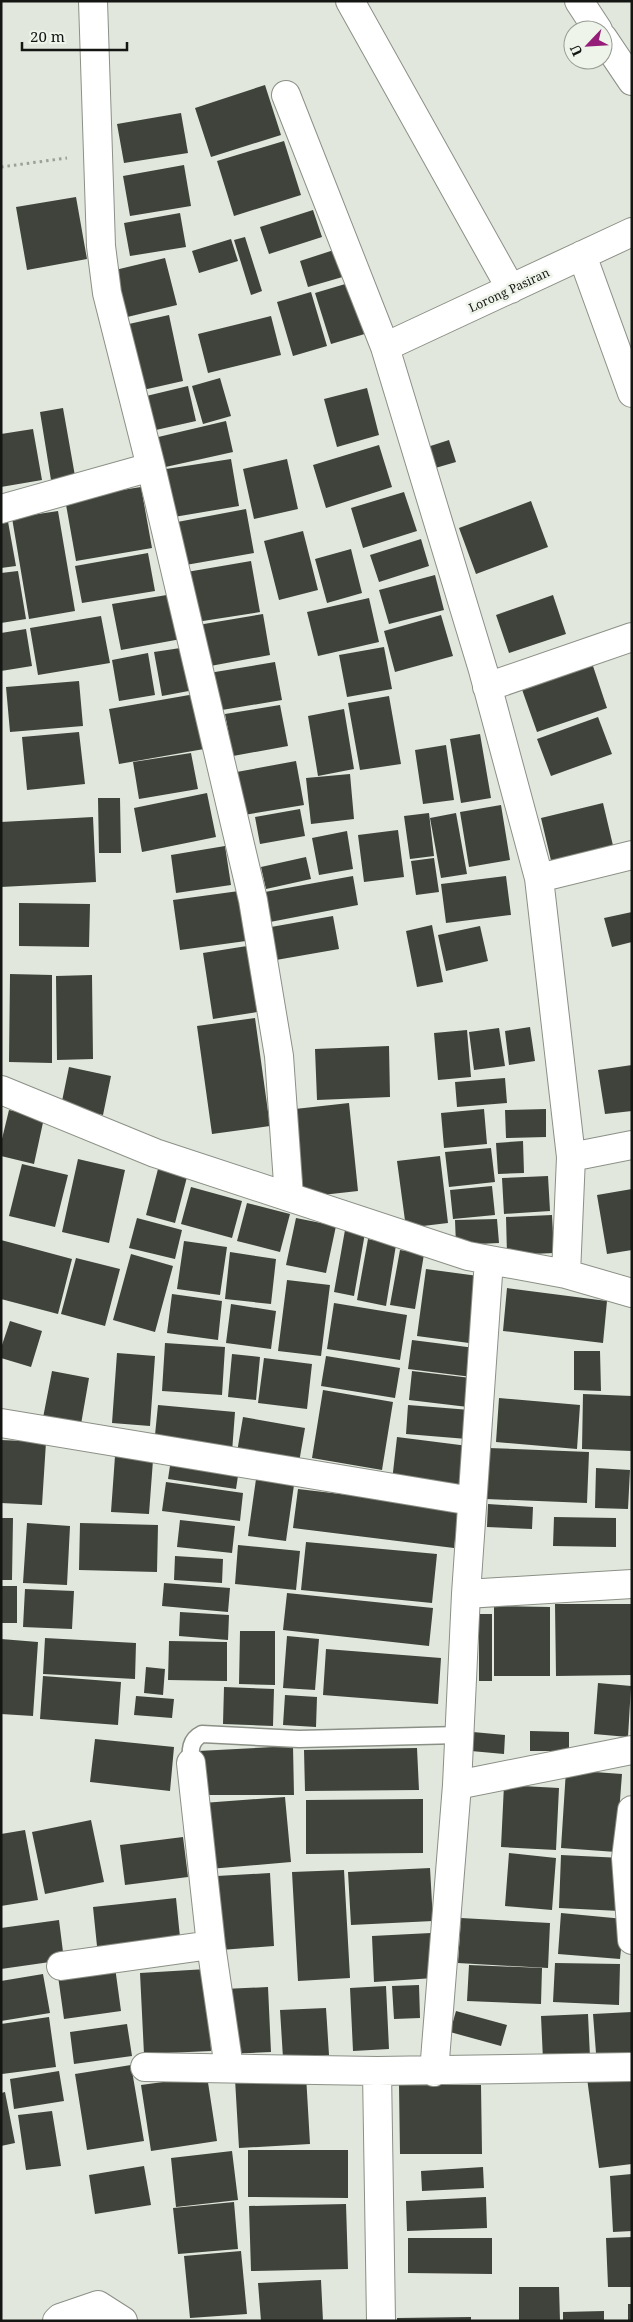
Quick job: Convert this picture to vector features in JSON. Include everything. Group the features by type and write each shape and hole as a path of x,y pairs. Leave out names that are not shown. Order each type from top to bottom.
{"street":[{"path":"93,1 101,246 107,293 151,467 253,900 279,1056 289,1197"},
{"path":"350,1 510,289"},
{"path":"579,1 591,20"},
{"path":"613,53 632,81"},
{"path":"286,95 385,347 488,687 539,878 571,1157 566,1274"},
{"name":"Lorong Pasiran","path":"385,347 632,232"},
{"path":"582,255 632,392"},
{"path":"1,509 151,467"},
{"path":"488,687 632,637"},
{"path":"539,878 632,855"},
{"path":"1,1090 155,1153 468,1256 566,1274 632,1293"},
{"path":"571,1157 632,1145"},
{"path":"434,2072 457,1785 466,1594 490,1260"},
{"path":"1,1423 472,1501"},
{"path":"466,1594 632,1584"},
{"path":"457,1785 632,1750"},
{"path":"191,1763 211,1945 229,2068"},
{"path":"632,1810 626,1858 632,1940"},
{"path":"61,1966 211,1945"},
{"path":"145,2067 434,2072 632,2067"},
{"path":"377,2071 381,2321"},
{"path":"56,2321 98,2305 123,2321"}],"lane":[{"path":"191,1763 190,1752 193,1741 202,1734 300,1739 459,1735"}],"path":[{"path":"1,167 98,154"}],"building":[{"path":"265,85 281,135 211,157 195,108"},
{"path":"181,113 188,153 124,163 117,124"},
{"path":"284,141 301,195 234,216 217,161"},
{"path":"184,165 191,206 130,216 123,176"},
{"path":"76,197 87,259 27,270 16,207"},
{"path":"313,210 322,237 269,254 260,227"},
{"path":"180,213 186,247 130,256 124,223"},
{"path":"245,237 262,291 251,295 234,240"},
{"path":"231,239 238,261 199,273 192,251"},
{"path":"337,249 346,276 308,287 300,261"},
{"path":"165,258 177,305 119,319 107,272"},
{"path":"352,282 368,333 331,344 315,293"},
{"path":"311,292 327,346 293,356 277,302"},
{"path":"169,315 183,381 134,392 120,326"},
{"path":"271,316 281,355 208,373 198,334"},
{"path":"220,378 231,416 203,424 192,386"},
{"path":"188,386 196,421 147,432 138,398"},
{"path":"367,388 379,435 337,447 324,399"},
{"path":"63,408 75,476 51,480 40,412"},
{"path":"226,421 233,452 161,468 154,438"},
{"path":"33,429 42,480 1,487 1,434"},
{"path":"449,440 456,462 425,471 418,450"},
{"path":"379,445 392,487 326,508 313,465"},
{"path":"231,459 239,506 174,517 166,469"},
{"path":"287,459 298,509 254,519 243,469"},
{"path":"141,487 152,548 76,561 65,499"},
{"path":"404,492 417,531 363,548 351,508"},
{"path":"531,501 548,547 476,574 459,528"},
{"path":"246,509 254,553 180,566 172,523"},
{"path":"58,511 75,611 29,619 12,518"},
{"path":"7,516 16,566 1,568 1,517"},
{"path":"303,531 318,590 279,600 264,541"},
{"path":"421,539 429,566 379,582 370,555"},
{"path":"351,549 362,593 327,603 315,559"},
{"path":"148,553 155,591 82,603 75,566"},
{"path":"251,561 260,612 190,623 181,573"},
{"path":"18,571 26,619 1,623 1,573"},
{"path":"435,575 444,610 389,624 379,590"},
{"path":"173,594 181,639 121,650 112,604"},
{"path":"553,595 566,634 509,653 496,615"},
{"path":"369,598 379,642 318,656 307,612"},
{"path":"263,614 270,655 205,667 198,625"},
{"path":"441,615 453,656 395,672 384,631"},
{"path":"101,616 110,663 38,675 30,628"},
{"path":"26,629 32,666 1,671 1,633"},
{"path":"187,647 194,690 162,696 154,652"},
{"path":"384,647 392,689 347,697 339,655"},
{"path":"148,653 155,695 119,701 112,660"},
{"path":"590,657 607,708 537,732 519,681"},
{"path":"275,662 282,700 216,711 209,673"},
{"path":"79,681 83,726 10,732 6,687"},
{"path":"195,694 204,749 119,764 109,709"},
{"path":"389,696 401,764 360,770 348,703"},
{"path":"280,705 288,746 233,756 225,714"},
{"path":"344,709 354,769 318,776 308,716"},
{"path":"598,717 612,754 551,776 537,739"},
{"path":"79,732 85,784 27,790 22,737"},
{"path":"480,734 491,798 461,803 450,739"},
{"path":"446,745 454,800 423,804 415,750"},
{"path":"191,753 198,789 139,799 133,762"},
{"path":"296,761 304,805 238,816 231,773"},
{"path":"350,774 354,819 311,824 306,778"},
{"path":"207,793 216,837 142,852 134,808"},
{"path":"98,798 120,798 121,853 99,853"},
{"path":"603,803 615,854 553,869 541,818"},
{"path":"501,805 510,860 469,867 460,812"},
{"path":"300,809 305,836 260,844 255,817"},
{"path":"429,813 434,856 410,859 404,816"},
{"path":"456,813 467,874 441,878 430,818"},
{"path":"93,817 96,882 1,887 1,822"},
{"path":"398,830 404,877 364,882 358,835"},
{"path":"347,831 353,869 319,875 312,838"},
{"path":"225,846 231,885 176,893 171,855"},
{"path":"306,857 311,879 266,889 261,867"},
{"path":"434,858 439,892 416,895 411,861"},
{"path":"353,876 358,905 270,922 265,892"},
{"path":"506,876 511,915 446,923 441,884"},
{"path":"239,891 246,941 180,950 173,900"},
{"path":"19,903 90,904 89,947 19,946"},
{"path":"632,912 632,942 612,947 604,918"},
{"path":"333,916 339,949 276,960 271,927"},
{"path":"432,925 443,982 417,987 406,931"},
{"path":"480,926 488,961 446,971 438,935"},
{"path":"247,946 257,1012 213,1019 203,953"},
{"path":"10,974 52,975 52,1063 9,1062"},
{"path":"92,975 93,1059 57,1060 56,976"},
{"path":"255,1018 270,1126 212,1134 197,1026"},
{"path":"530,1027 535,1061 509,1065 505,1031"},
{"path":"499,1028 505,1066 474,1070 469,1032"},
{"path":"467,1030 471,1077 438,1080 434,1033"},
{"path":"389,1046 390,1097 317,1100 315,1049"},
{"path":"632,1065 632,1111 605,1114 598,1070"},
{"path":"69,1067 111,1076 103,1115 61,1106"},
{"path":"505,1078 507,1103 457,1107 455,1082"},
{"path":"349,1103 358,1191 304,1197 295,1109"},
{"path":"484,1109 487,1144 444,1148 441,1113"},
{"path":"546,1109 546,1137 506,1138 505,1110"},
{"path":"9,1110 44,1118 34,1164 1,1156 1,1143"},
{"path":"523,1141 524,1173 498,1174 496,1143"},
{"path":"491,1148 495,1182 449,1187 445,1152"},
{"path":"440,1156 448,1223 406,1228 397,1161"},
{"path":"78,1159 125,1170 109,1243 62,1232"},
{"path":"22,1164 68,1175 55,1227 9,1216"},
{"path":"158,1169 187,1177 175,1223 146,1215"},
{"path":"548,1176 550,1211 504,1214 502,1178"},
{"path":"492,1186 495,1215 453,1219 450,1190"},
{"path":"191,1187 242,1201 232,1238 181,1224"},
{"path":"632,1189 632,1250 607,1254 597,1195"},
{"path":"247,1203 290,1214 280,1252 237,1241"},
{"path":"552,1215 554,1253 507,1255 506,1217"},
{"path":"137,1218 182,1230 175,1259 129,1248"},
{"path":"296,1218 336,1226 326,1273 286,1265"},
{"path":"497,1219 499,1243 456,1245 455,1220"},
{"path":"345,1230 365,1233 354,1296 334,1292"},
{"path":"368,1239 396,1245 386,1306 357,1300"},
{"path":"1,1240 72,1259 58,1314 1,1299"},
{"path":"184,1241 227,1247 220,1295 177,1289"},
{"path":"400,1250 424,1254 415,1309 390,1305"},
{"path":"230,1252 276,1259 271,1304 225,1299"},
{"path":"131,1254 173,1266 155,1332 113,1320"},
{"path":"76,1258 120,1269 105,1326 61,1314"},
{"path":"426,1269 478,1276 469,1343 417,1336"},
{"path":"287,1280 330,1285 321,1356 278,1351"},
{"path":"507,1288 607,1301 603,1343 503,1331"},
{"path":"172,1294 222,1301 218,1340 167,1333"},
{"path":"334,1303 407,1315 400,1360 327,1349"},
{"path":"231,1304 276,1311 271,1349 226,1343"},
{"path":"10,1321 42,1331 31,1367 1,1358 1,1348"},
{"path":"412,1340 475,1348 472,1377 408,1369"},
{"path":"165,1343 225,1347 222,1395 162,1391"},
{"path":"574,1351 600,1351 601,1391 574,1390"},
{"path":"117,1353 155,1356 150,1426 112,1423"},
{"path":"232,1354 260,1357 256,1400 228,1397"},
{"path":"326,1356 400,1368 395,1398 321,1386"},
{"path":"264,1358 312,1364 307,1409 258,1403"},
{"path":"52,1371 89,1378 80,1430 42,1423"},
{"path":"412,1371 471,1378 468,1407 409,1400"},
{"path":"323,1390 393,1402 382,1470 312,1458"},
{"path":"583,1394 632,1396 632,1451 582,1449"},
{"path":"499,1398 580,1405 577,1449 496,1442"},
{"path":"158,1405 235,1412 232,1452 154,1445"},
{"path":"408,1405 470,1410 467,1439 406,1434"},
{"path":"243,1417 305,1428 298,1468 236,1458"},
{"path":"397,1437 468,1446 462,1489 392,1481"},
{"path":"1,1440 46,1442 42,1505 1,1503"},
{"path":"488,1448 589,1452 587,1503 486,1499"},
{"path":"115,1456 153,1460 149,1514 111,1512"},
{"path":"171,1459 239,1469 236,1489 168,1479"},
{"path":"596,1468 630,1470 628,1509 595,1508"},
{"path":"257,1472 295,1478 286,1541 248,1536"},
{"path":"166,1482 243,1493 240,1521 162,1511"},
{"path":"298,1489 459,1508 454,1548 293,1528"},
{"path":"488,1504 533,1507 532,1529 487,1527"},
{"path":"554,1517 616,1518 616,1547 553,1546"},
{"path":"1,1518 13,1518 12,1580 1,1580"},
{"path":"180,1520 235,1526 232,1553 177,1547"},
{"path":"27,1523 70,1526 67,1585 23,1583"},
{"path":"80,1523 158,1525 157,1572 79,1570"},
{"path":"306,1542 437,1554 432,1603 301,1590"},
{"path":"238,1545 300,1551 296,1590 235,1584"},
{"path":"175,1556 223,1559 222,1583 174,1580"},
{"path":"164,1583 230,1588 228,1612 162,1606"},
{"path":"1,1586 17,1586 17,1623 1,1623"},
{"path":"25,1589 74,1591 72,1629 23,1627"},
{"path":"287,1593 433,1608 429,1646 283,1630"},
{"path":"555,1604 632,1604 632,1675 556,1676"},
{"path":"494,1606 550,1607 550,1676 494,1676"},
{"path":"180,1612 229,1615 228,1640 179,1636"},
{"path":"479,1614 492,1614 492,1681 479,1681"},
{"path":"240,1631 275,1631 275,1685 239,1684"},
{"path":"287,1636 319,1639 315,1690 283,1688"},
{"path":"45,1638 136,1643 135,1679 43,1674"},
{"path":"1,1639 38,1642 33,1716 1,1714"},
{"path":"169,1641 227,1642 227,1681 168,1680"},
{"path":"326,1649 441,1658 438,1704 323,1695"},
{"path":"146,1667 165,1669 163,1695 144,1693"},
{"path":"43,1676 121,1682 118,1725 40,1719"},
{"path":"598,1683 631,1686 628,1737 594,1734"},
{"path":"224,1687 274,1689 273,1726 223,1724"},
{"path":"285,1695 317,1697 316,1727 283,1725"},
{"path":"136,1696 174,1699 172,1718 134,1715"},
{"path":"530,1731 569,1732 569,1751 530,1751"},
{"path":"473,1732 505,1735 504,1754 471,1751"},
{"path":"95,1739 174,1747 170,1791 90,1782"},
{"path":"293,1746 294,1795 199,1795 198,1751"},
{"path":"417,1748 419,1790 305,1791 304,1750"},
{"path":"566,1770 622,1774 616,1852 561,1848"},
{"path":"504,1785 559,1788 556,1850 501,1847"},
{"path":"285,1797 291,1862 209,1869 203,1803"},
{"path":"423,1799 423,1853 306,1854 306,1800"},
{"path":"91,1820 104,1882 45,1894 32,1832"},
{"path":"25,1830 38,1900 1,1906 1,1834"},
{"path":"183,1837 188,1877 125,1885 120,1845"},
{"path":"509,1853 556,1858 552,1910 505,1906"},
{"path":"561,1855 622,1858 620,1911 559,1908"},
{"path":"430,1868 433,1921 351,1925 348,1872"},
{"path":"344,1870 350,1978 298,1981 292,1872"},
{"path":"270,1873 274,1946 221,1950 217,1876"},
{"path":"176,1898 181,1947 98,1956 93,1907"},
{"path":"561,1913 624,1919 620,1959 558,1954"},
{"path":"461,1918 550,1923 548,1968 458,1963"},
{"path":"59,1920 64,1960 1,1969 1,1928"},
{"path":"431,1933 434,1978 374,1982 372,1936"},
{"path":"555,1963 620,1964 619,2005 553,2002"},
{"path":"469,1965 542,1968 541,2004 467,2001"},
{"path":"115,1967 121,2011 64,2019 58,1976"},
{"path":"207,1969 211,2051 144,2054 140,1973"},
{"path":"43,1974 50,2013 1,2021 1,1981"},
{"path":"419,1985 420,2018 394,2019 392,1986"},
{"path":"386,1986 389,2049 353,2051 350,1988"},
{"path":"268,1987 271,2052 227,2054 224,1989"},
{"path":"326,2008 329,2055 283,2058 280,2010"},
{"path":"456,2011 507,2025 501,2046 450,2032"},
{"path":"632,2012 632,2064 597,2066 593,2014"},
{"path":"588,2014 590,2057 543,2060 541,2016"},
{"path":"49,2017 56,2067 2,2074 1,2024"},
{"path":"127,2024 132,2056 74,2064 70,2032"},
{"path":"131,2065 144,2141 87,2150 75,2074"},
{"path":"59,2071 64,2101 14,2109 10,2079"},
{"path":"632,2072 632,2164 599,2168 587,2078"},
{"path":"306,2075 310,2144 239,2148 235,2079"},
{"path":"207,2076 217,2141 151,2151 141,2085"},
{"path":"399,2085 481,2085 482,2154 400,2154"},
{"path":"5,2092 15,2143 1,2146 1,2093"},
{"path":"52,2111 61,2166 26,2170 18,2115"},
{"path":"248,2150 348,2150 348,2198 248,2197"},
{"path":"232,2151 238,2200 176,2207 171,2158"},
{"path":"144,2166 151,2205 95,2214 89,2175"},
{"path":"483,2167 484,2188 422,2191 421,2171"},
{"path":"632,2174 632,2231 613,2232 610,2176"},
{"path":"486,2197 487,2228 407,2231 406,2201"},
{"path":"234,2202 238,2249 178,2254 173,2208"},
{"path":"346,2204 348,2269 251,2271 249,2206"},
{"path":"632,2237 632,2287 608,2287 606,2238"},
{"path":"408,2238 492,2238 492,2274 408,2273"},
{"path":"241,2251 247,2314 190,2318 184,2256"},
{"path":"321,2280 323,2321 261,2321 258,2283"},
{"path":"519,2287 559,2287 560,2321 519,2321"},
{"path":"628,2304 632,2304 632,2321 628,2321"},
{"path":"604,2311 604,2321 563,2321 563,2312"},
{"path":"471,2317 471,2321 397,2321 397,2318"}]}
